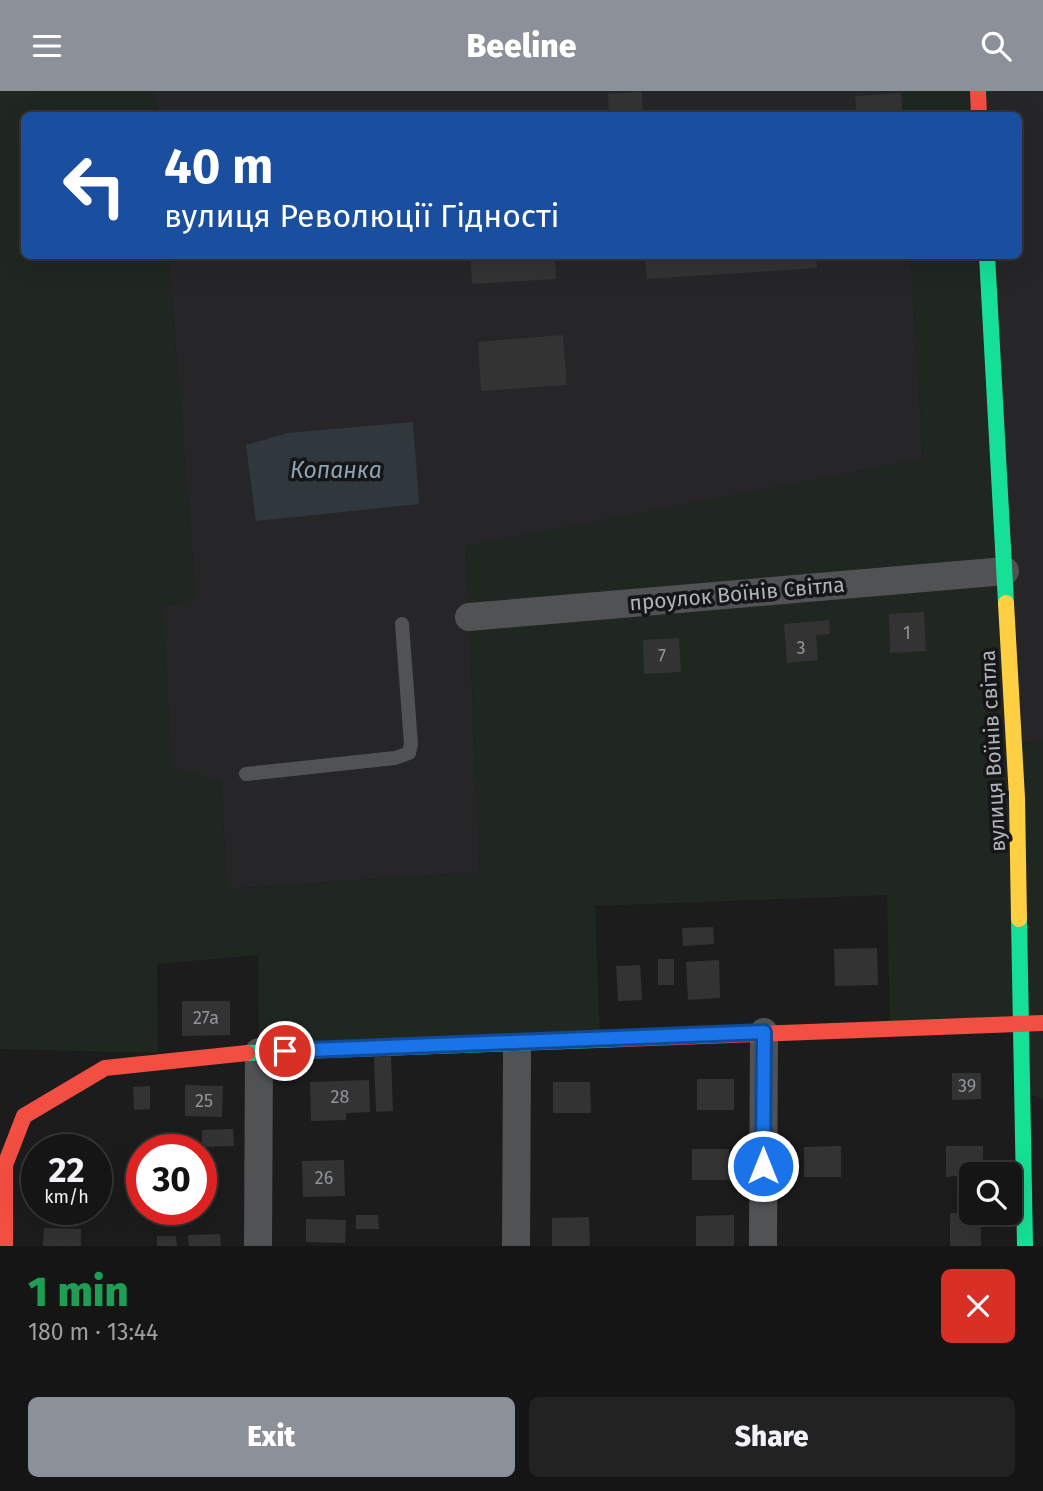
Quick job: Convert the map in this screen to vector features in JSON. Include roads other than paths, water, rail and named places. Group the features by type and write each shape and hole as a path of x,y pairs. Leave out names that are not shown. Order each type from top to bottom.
{"street":[{"path":"978,91 979,112"},
{"name":"вулиця Воїнів світла","path":"988,259 1017,798 1025,1246"},
{"name":"проулок Воїнів Світла","path":"469,617 1004,571"},
{"path":"5,1246 5,1165 24,1116 105,1068 259,1052 1043,1023"},
{"path":"763,1246 764,1032"},
{"path":"258,1246 259,1052"},
{"path":"516,1246 517,1053"}],"lane":[{"path":"246,774 395,758 409,753 411,744 402,624"},
{"path":"1024,1118 1043,1131"}],"water":[{"name":"Копанка","path":"413,422 419,504 256,521 246,445 287,433"}]}
